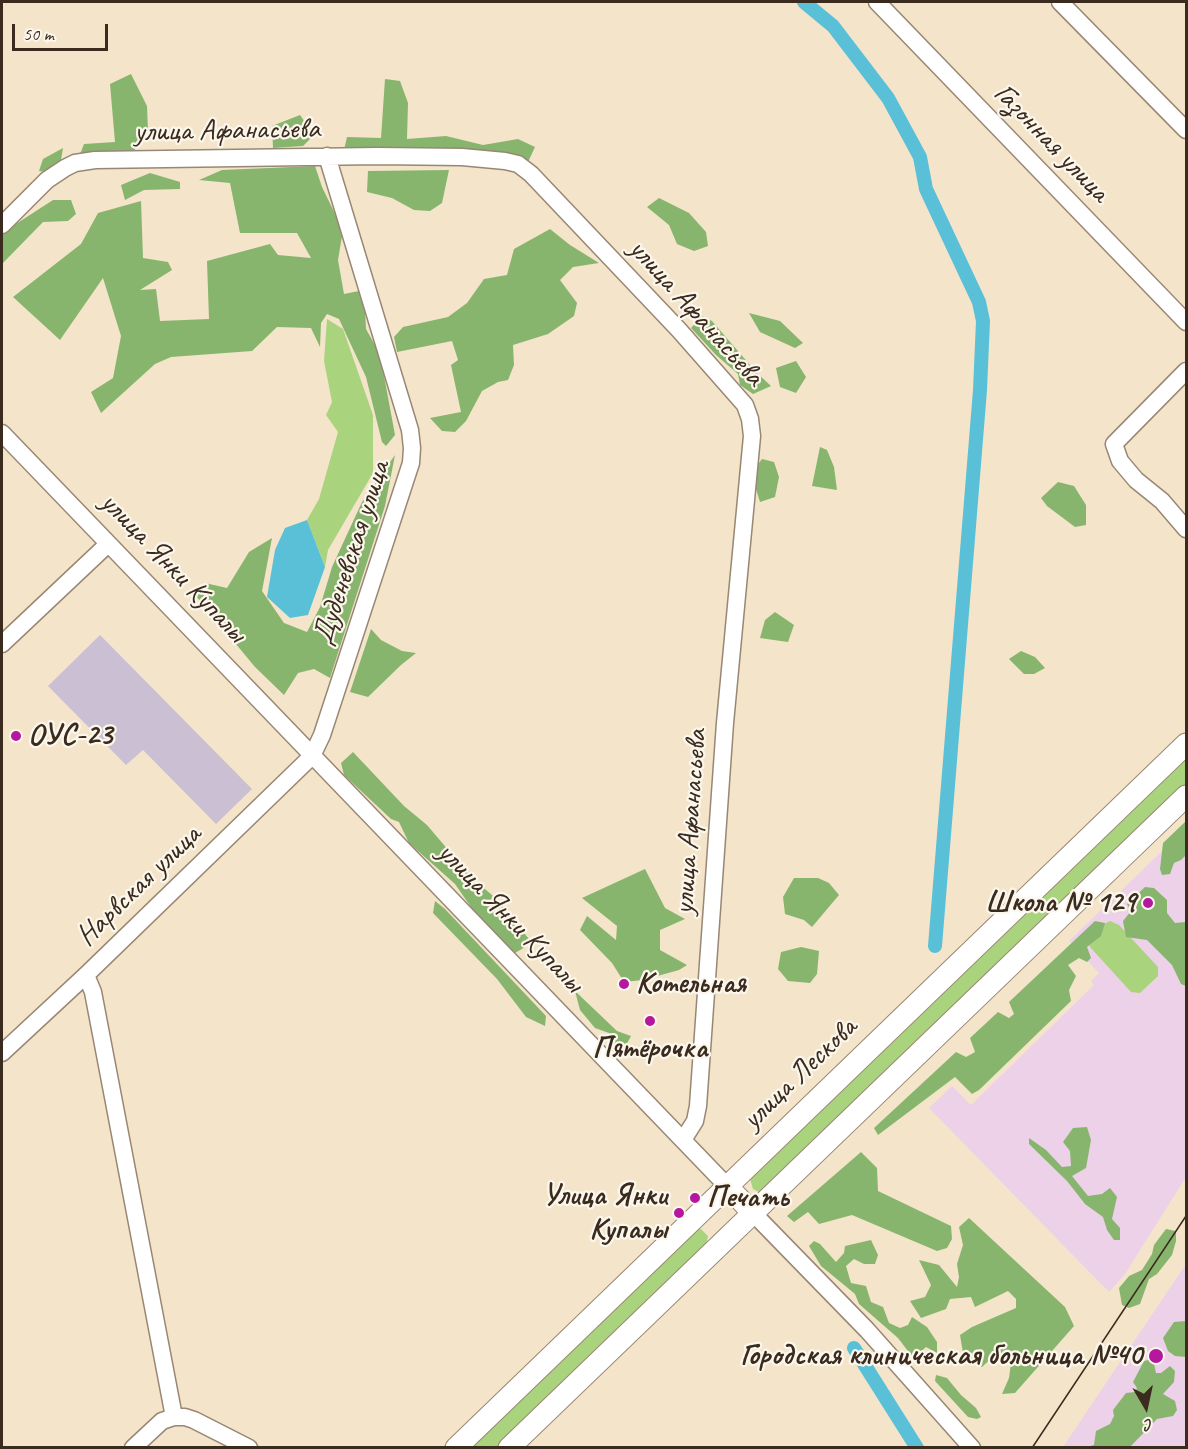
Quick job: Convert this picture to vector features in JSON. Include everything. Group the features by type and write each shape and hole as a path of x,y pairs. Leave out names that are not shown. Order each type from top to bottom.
{"main road":[{"name":"улица Лескова","path":"456,1448 1186,744"},
{"path":"509,1448 1186,796"},
{"name":"улица Янки Купалы","path":"727,1186 753,1213"},
{"path":"688,1224 703,1225 710,1230 714,1250"}],"street":[{"name":"Газонная улица","path":"877,2 1186,322"},
{"path":"1060,2 1186,130"},
{"name":"улица Афанасьева","path":"2,225 47,180 75,163 95,160 327,156 462,157 518,164 531,174 680,330 745,405 752,435 725,723 698,1106 695,1121 683,1140"},
{"name":"Дуденевская улица","path":"312,756 322,735 411,463 412,448 410,430 327,156"},
{"path":"1186,371 1114,444 1120,461 1136,480 1162,501 1186,529"},
{"name":"улица Янки Купалы","path":"2,433 727,1186"},
{"path":"2,644 108,544"},
{"name":"Нарвская улица","path":"2,1053 312,756"},
{"path":"86,975 93,992 174,1417"},
{"name":"улица Янки Купалы","path":"753,1213 867,1330 972,1448"},
{"path":"133,1448 162,1421 174,1417 194,1420 249,1448"}],"shaded area":[{"path":"100,635 252,789 216,824 143,750 126,765 48,686"},
{"path":"1186,828 1186,1177 1125,1274 1109,1292 929,1108 952,1086 971,1105 1094,985 1091,981 1099,973 1069,941"},
{"name":"Городская клиническая больница №40","path":"1186,1264 1186,1447 1063,1447"}],"green space":[{"path":"131,74 147,106 148,131 131,155 79,157 84,144 115,142 110,84"},
{"path":"385,79 400,81 408,103 407,139 446,136 483,145 518,139 535,147 528,162 344,150 347,137 381,138"},
{"path":"300,115 314,135 303,146 273,148 272,126"},
{"path":"63,148 61,160 52,173 39,171 43,159"},
{"path":"315,166 322,187 343,230 338,260 344,294 364,290 366,329 380,354 395,435 386,446 382,442 366,377 339,319 327,314 321,323 320,347 311,328 277,327 252,351 171,357 155,364 101,413 91,392 113,378 121,336 103,278 60,340 13,297 81,244 98,213 141,201 143,258 168,262 172,270 140,290 156,289 160,321 209,319 207,261 270,244 278,255 311,258 297,233 240,233 230,183 199,180 222,170"},
{"path":"449,170 442,203 430,211 414,210 392,198 367,192 368,171"},
{"path":"150,173 180,182 180,189 144,190 125,200 121,185"},
{"path":"659,198 689,213 706,232 708,246 694,251 677,244 669,225 647,207"},
{"path":"53,200 71,200 76,214 68,221 43,222 2,264 2,233"},
{"path":"550,229 599,263 573,267 560,280 577,303 574,316 548,334 513,345 514,365 508,380 498,382 482,391 466,421 455,432 442,431 430,418 461,412 451,365 458,360 452,341 397,352 394,337 403,327 448,317 467,303 484,279 507,275 514,249"},
{"path":"749,313 780,321 803,343 795,348 760,332"},
{"path":"702,316 712,321 771,386 753,394 740,385 738,374 716,355 691,328"},
{"path":"327,319 343,329 373,415 373,473 328,550 325,567 307,520 319,499 338,432 326,415 332,402 324,361"},
{"path":"796,361 806,377 796,393 780,387 776,368"},
{"path":"820,447 827,450 834,467 837,490 812,486"},
{"path":"395,455 385,506 330,678 314,669 298,673 284,695 255,667 196,596 205,583 227,588 249,552 272,538 262,591 284,623 307,632 320,607 332,567 362,502"},
{"path":"762,459 774,462 779,477 775,497 760,502 755,486 755,468"},
{"path":"1058,482 1074,486 1086,505 1086,525 1075,527 1047,506 1041,498"},
{"path":"775,612 794,625 788,642 760,638 765,620"},
{"path":"371,629 381,640 402,651 416,653 368,697 350,692"},
{"path":"1021,651 1035,657 1045,668 1034,674 1024,674 1009,659"},
{"path":"353,752 404,806 427,825 472,878 499,901 532,943 515,953 487,930 455,884 409,843 399,822 391,819 344,775 341,763"},
{"path":"1186,756 1186,787 761,1193 753,1189 750,1179"},
{"path":"1186,821 1186,855 1174,863 1170,874 1162,875 1160,869 1163,843"},
{"path":"645,869 665,908 685,919 660,930 660,950 687,965 679,970 643,980 624,982 612,963 580,930 587,916 616,940 617,926 582,898"},
{"path":"794,878 818,878 829,883 839,895 812,927 804,920 785,914 783,897"},
{"path":"1145,887 1154,888 1167,900 1167,913 1175,923 1186,922 1186,986 1181,984 1172,965 1147,940 1126,937 1123,921 1131,911 1127,904"},
{"path":"435,901 546,1016 545,1026 526,1017 497,979 433,913"},
{"path":"1095,921 1105,923 1101,936 1087,947 1091,958 1087,962 1079,958 1068,965 1076,976 1069,990 1071,1001 979,1090 972,1094 955,1077 878,1135 874,1128 956,1052 966,1057 975,1052 970,1038 998,1012 1009,1018 1014,1014 1009,1002"},
{"path":"1110,921 1119,925 1158,967 1158,976 1140,993 1131,992 1090,947 1089,943 1104,924"},
{"path":"801,947 819,951 817,974 810,983 788,981 778,969 781,952"},
{"path":"575,991 617,1031 631,1036 624,1049 612,1051 609,1033 595,1028 580,1010"},
{"path":"1087,1127 1091,1140 1086,1168 1072,1176 1088,1196 1102,1194 1110,1188 1117,1197 1112,1219 1120,1228 1120,1240 1114,1240 1107,1230 1103,1217 1085,1204 1067,1181 1029,1144 1029,1138 1046,1150 1062,1167 1071,1166 1070,1151 1063,1142 1073,1128"},
{"path":"861,1152 877,1168 878,1191 951,1226 952,1239 947,1248 937,1251 852,1215 819,1224 808,1212 794,1222 787,1216"},
{"path":"969,1218 1065,1307 1074,1326 1015,1393 1002,1394 1009,1378 1011,1363 997,1353 982,1367 964,1359 960,1335 972,1327 1016,1308 1016,1299 1008,1291 975,1307 971,1297 950,1299 946,1309 921,1318 910,1301 925,1297 931,1285 919,1260 939,1265 957,1287 959,1277 957,1264 963,1245 959,1227"},
{"path":"696,1229 701,1229 708,1236 706,1246 497,1447 465,1448"},
{"path":"1166,1229 1176,1231 1172,1255 1157,1274 1149,1279 1140,1304 1129,1308 1122,1305 1119,1288 1129,1276 1142,1270 1152,1254 1154,1245"},
{"path":"871,1240 878,1255 875,1264 864,1264 854,1259 846,1266 851,1283 866,1286 871,1302 883,1307 889,1323 900,1328 908,1325 912,1317 927,1327 937,1342 937,1353 926,1347 916,1356 911,1355 898,1338 859,1304 855,1294 821,1266 809,1246 814,1241 820,1244 836,1262 844,1253 845,1246"},
{"path":"1186,1321 1186,1357 1175,1356 1168,1351 1163,1338 1174,1322"},
{"path":"1153,1359 1156,1373 1161,1373 1170,1366 1175,1371 1174,1382 1163,1394 1175,1401 1177,1410 1173,1416 1157,1419 1130,1447 1087,1447 1094,1445 1096,1431 1110,1424 1114,1416 1113,1410 1126,1393 1135,1392 1137,1388 1133,1382 1144,1361"},
{"path":"936,1375 947,1378 976,1408 981,1417 977,1419 968,1417 935,1381"}],"water":[{"path":"307,520 325,567 308,615 290,618 267,597 275,550 285,528"}],"waterway":[{"path":"804,2 833,26 888,98 920,157 926,189 979,302 983,321 980,390 935,946"},
{"path":"854,1348 917,1448"}],"tram line":[{"path":"1032,1448 1186,1216"}],"place":[{"name":"ОУС-23","path":"16,736"},
{"name":"Школа № 129","path":"1148,903"},
{"name":"Котельная","path":"624,984"},
{"name":"Пятёрочка","path":"650,1021"},
{"name":"Печать","path":"695,1198"},
{"name":"Улица Янки Купалы","path":"679,1213"},
{"name":"Городская клиническая больница №40","path":"1156,1356"}]}
